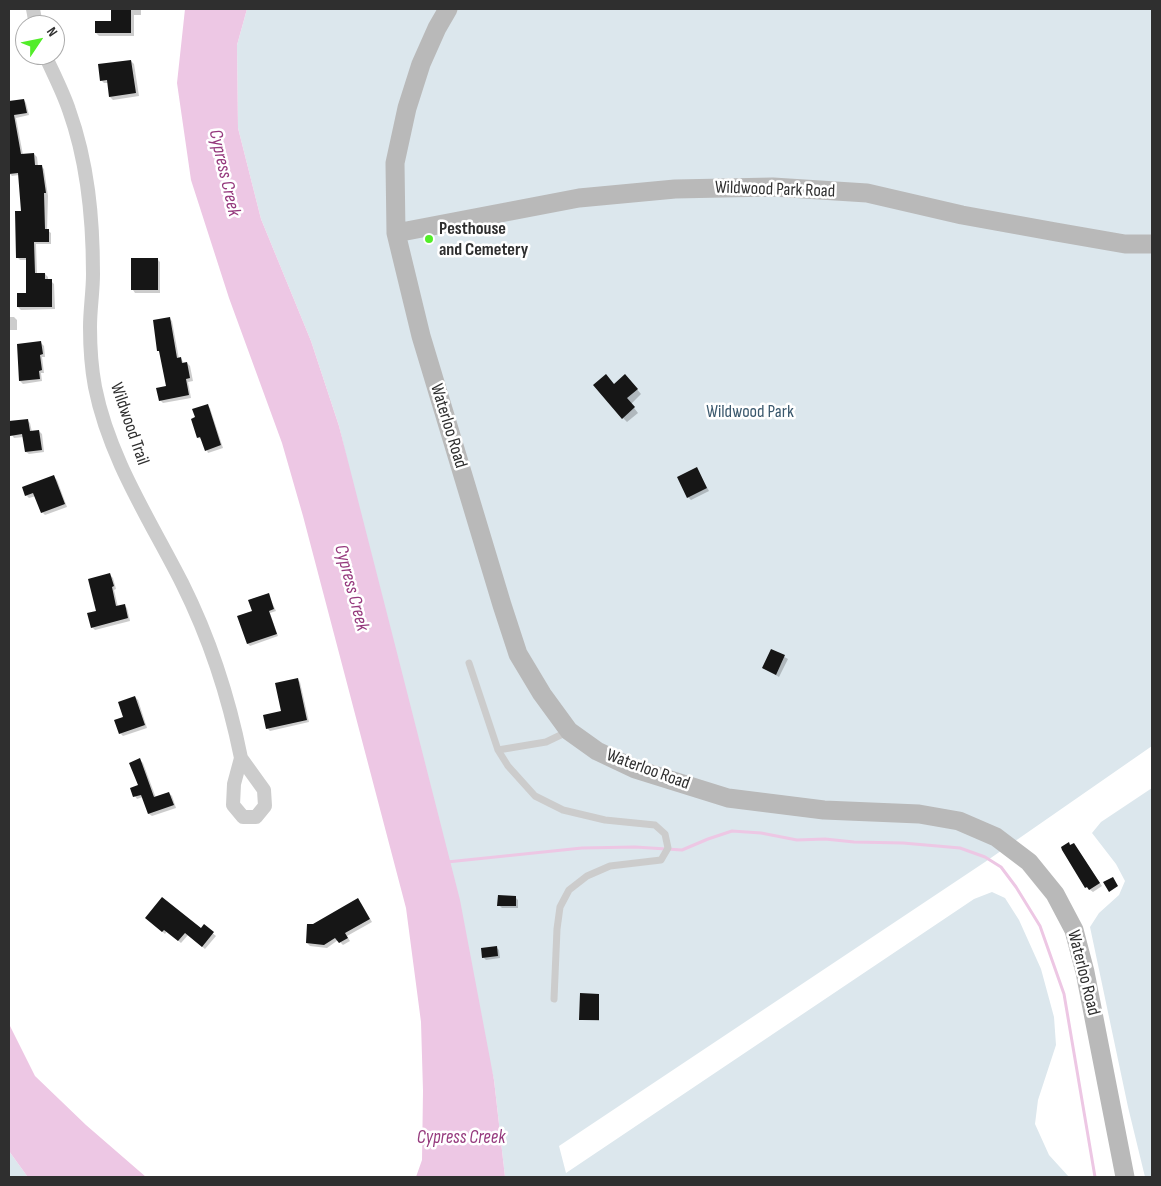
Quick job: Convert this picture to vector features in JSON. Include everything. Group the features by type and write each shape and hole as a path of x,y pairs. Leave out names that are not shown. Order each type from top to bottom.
{"street":[{"name":"Waterloo Road","path":"448,9 436,28 421,64 407,108 395,163 396,232 421,336 518,654 542,694 570,731 597,751 635,769 728,798 824,810 919,814 959,821 996,837 1029,862 1055,894 1074,930 1085,972 1125,1177"},
{"name":"Wildwood Trail","path":"49,65 69,111 84,162 91,209 93,276 90,327 95,387 111,442 136,498 182,584 214,657 234,721 241,758"},
{"name":"Wildwood Park Road","path":"396,232 579,198 675,189 773,187 867,194 962,215 1125,244 1152,244"}],"lane":[{"path":"469,663 498,750 508,766 534,796 563,810 605,820 655,825 665,834 668,848 661,860 610,866 587,876 569,890 560,907 558,921 554,999"},
{"path":"498,750 546,742 570,731"}],"green space":[{"name":"Wildwood Park","path":"247,9 1152,9 1152,746 985,862 559,1146 566,1173 974,899 992,892 1005,898 1019,920 1041,969 1054,1017 1056,1045 1038,1100 1035,1124 1049,1155 1069,1177 505,1177 494,1080 339,426 311,341 261,219 238,128 237,45"},
{"path":"1152,788 1152,1177 1145,1177 1128,1107 1090,927 1099,913 1119,895 1125,881 1116,864 1092,833 1101,822"},
{"path":"9,1151 27,1176 29,1177 9,1177"}],"water":[{"name":"Cypress Creek","path":"185,9 247,9 237,45 238,128 261,219 311,341 339,426 460,900 494,1080 505,1177 416,1177 422,1160 421,1022 406,908 282,443 229,298 191,180 177,83"},
{"path":"9,1024 35,1076 86,1125 146,1177 27,1176 9,1151"}],"building":[{"path":"111,9 131,9 131,33 95,33 95,21 111,21"},
{"path":"131,60 136,93 109,97 107,80 100,81 98,64"},
{"path":"24,99 27,113 14,115 21,154 34,153 35,165 42,165 46,193 44,193 45,229 49,229 49,242 34,242 35,273 45,273 45,279 52,279 52,307 17,307 17,293 26,293 26,258 16,258 15,211 21,211 18,173 9,174 9,101"},
{"path":"131,258 158,258 158,290 131,290"},
{"path":"170,317 177,358 181,357 182,363 187,362 190,378 186,379 189,395 159,401 156,388 166,386 159,351 157,351 153,320"},
{"path":"41,341 43,354 40,355 42,370 39,371 40,379 19,381 17,344"},
{"path":"606,374 614,384 625,374 638,389 627,398 635,407 622,419 593,385"},
{"path":"208,404 221,445 205,451 200,437 197,438 191,419 195,417 192,409"},
{"path":"28,419 30,431 39,430 42,450 25,452 22,434 10,436 9,421"},
{"path":"697,467 707,488 687,498 677,477"},
{"path":"54,475 65,504 41,513 33,493 25,496 22,487"},
{"path":"110,573 114,586 112,587 116,606 125,604 128,618 91,628 87,613 96,611 88,579"},
{"path":"269,593 274,609 269,611 277,634 247,644 237,616 252,611 248,600"},
{"path":"771,649 785,655 776,675 762,668"},
{"path":"298,678 307,720 266,729 263,715 281,711 275,683"},
{"path":"135,696 145,725 119,734 114,720 123,717 118,702"},
{"path":"140,758 154,797 169,792 174,805 148,814 141,795 133,797 130,788 138,785 129,763"},
{"path":"1069,842 1070,845 1074,843 1100,883 1089,890 1087,887 1085,888 1062,850 1061,847"},
{"path":"1113,877 1118,886 1109,892 1103,882"},
{"path":"498,895 516,896 516,906 497,906"},
{"path":"162,897 201,928 204,924 214,932 202,947 185,933 178,941 164,930 162,932 145,918"},
{"path":"358,898 370,919 345,933 348,938 339,943 335,938 324,945 306,943 307,924 313,924"},
{"path":"497,946 498,956 482,958 481,948"},
{"path":"580,993 599,994 599,1020 579,1020"}],"waterway":[{"path":"447,862 582,848 635,847 682,850 732,831 761,833 797,840 825,839 960,848 985,857 1001,867 1040,926 1064,994 1095,1177"}],"place":[{"name":"Pesthouse and Cemetery","path":"429,239"}]}
